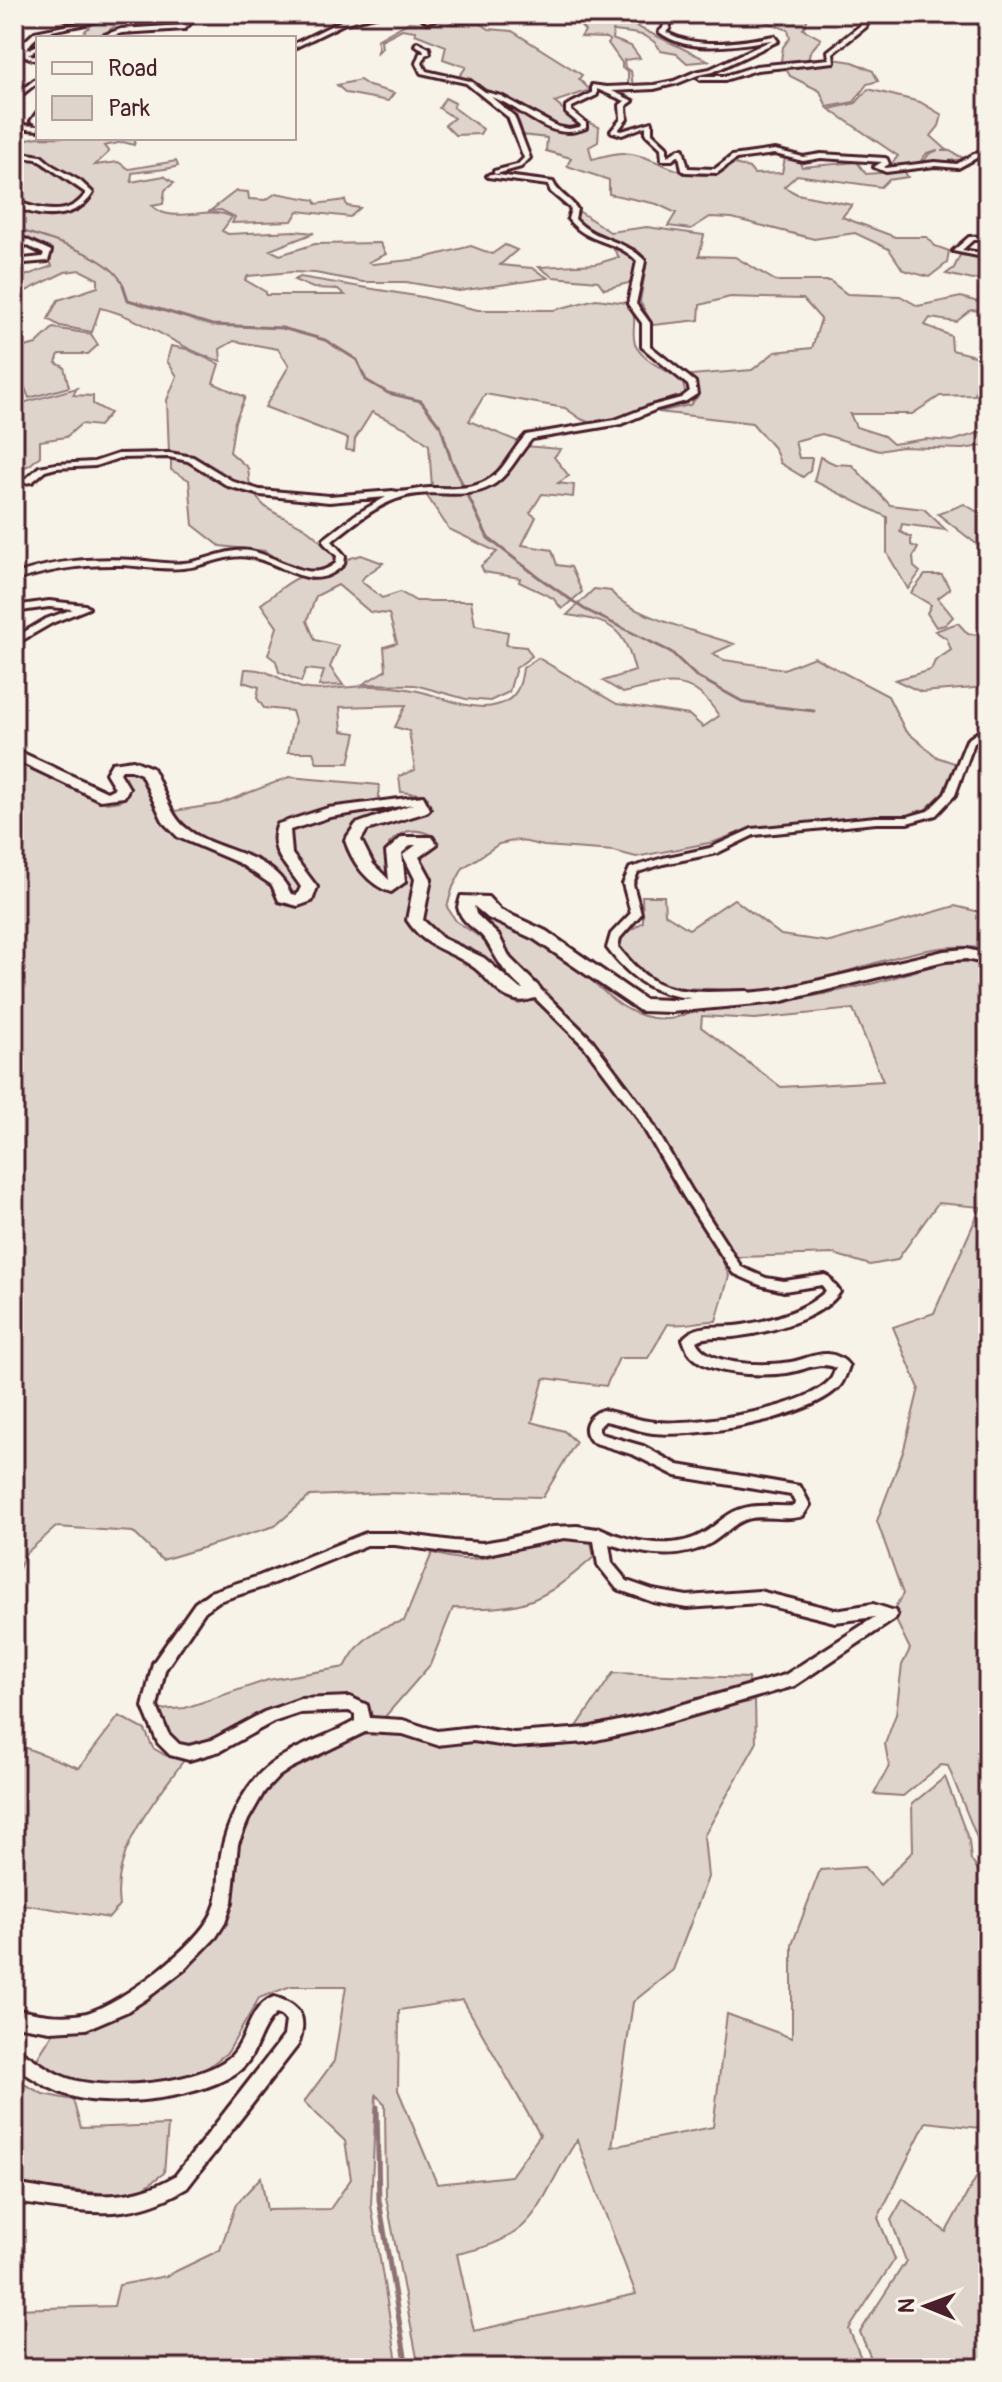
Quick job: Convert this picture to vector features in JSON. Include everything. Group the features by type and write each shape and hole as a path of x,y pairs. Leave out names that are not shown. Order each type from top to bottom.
{"main road":[{"path":"14,753 105,797 119,794 122,788 113,773 117,766 133,765 147,771 172,823 183,834 244,859 278,882 285,897 298,901 306,897 309,887 301,872 283,858 280,840 283,827 328,813 418,799 422,809 361,827 353,840 355,851 383,885 391,887 397,882 394,852 407,840 427,840 429,844 411,855 423,879 415,920 424,936 436,944 464,953 511,992 522,996 529,994 532,988 513,972 494,939 469,918 465,906 467,900 482,901 494,914 540,935 640,1005 671,1006 778,996 944,956 966,954 988,959"}],"street":[{"path":"52,14 69,18 74,14"},
{"path":"22,54 24,44 41,29 79,25 103,16 101,14"},
{"path":"105,36 121,31 185,27 196,14"},
{"path":"296,45 343,22 381,14"},
{"path":"420,14 427,20 453,14"},
{"path":"482,94 502,98 548,126 574,131 583,128 584,124 567,109 595,94 594,86 654,87 711,71 775,41 774,38 754,43 684,43 662,32 666,29 670,14"},
{"path":"682,80 725,78 756,68 832,61 830,52 864,26 869,14"},
{"path":"14,482 29,480 42,469 56,466 95,464 118,456 169,455 190,459 231,484 260,492 329,499 459,492 484,486 502,474 529,437 575,427 591,429 614,426 642,416 647,410 686,400 694,392 686,377 646,347 646,323 632,304 641,261 634,250 596,239 576,226 571,219 574,209 570,202 555,192 551,183 490,176 519,166 527,158 511,116 468,82 423,72 419,63 422,54 427,53 426,48 417,44"},
{"path":"22,54 36,48"},
{"path":"22,54 36,58"},
{"path":"14,99 36,81"},
{"path":"604,88 630,101 623,105 624,119 614,131 622,133 650,123 649,134 664,147 664,159 670,159 681,150 685,170 717,171 734,157 775,152 803,159 831,156 885,160 886,164 877,167 886,170 935,164 958,166 976,155 988,153"},
{"path":"14,116 18,127 36,126"},
{"path":"14,151 19,155 39,157 46,166 72,176 90,193 80,207 69,210 31,211 14,202"},
{"path":"14,236 48,253 45,259 14,262"},
{"path":"988,238 971,238 957,251 988,256"},
{"path":"14,578 37,570 109,562 192,565 227,553 260,556 302,573 322,576 340,564 341,556 327,541 358,518 405,493"},
{"path":"14,609 49,604 85,608 49,621 14,642"},
{"path":"778,996 672,992 650,986 612,948 615,937 636,914 628,884 634,870 648,864 717,850 734,838 752,832 907,820 932,813 950,795 970,742 988,728"},
{"path":"363,1725 362,1710 350,1704 300,1706 269,1717 215,1746 189,1753 175,1750 163,1738 150,1707 158,1668 200,1607 215,1596 261,1582 350,1544 385,1538 480,1549 554,1532 600,1534 645,1548 664,1550 703,1541 729,1520 746,1513 798,1512 803,1505 795,1490 676,1470 638,1450 597,1438 592,1433 592,1425 602,1415 653,1428 706,1425 769,1414 824,1395 843,1375 843,1366 837,1360 826,1359 783,1368 716,1363 704,1361 695,1354 689,1339 702,1331 746,1330 783,1319 828,1299 834,1292 825,1280 784,1286 764,1282 737,1270 640,1112 588,1043 532,988"},
{"path":"14,2017 51,2023 86,2021 112,2011 143,1992 171,1969 218,1920 224,1901 229,1848 263,1782 294,1757 363,1725 403,1727 437,1738 473,1734 514,1740 587,1735 659,1719 789,1681 890,1615 873,1610 835,1616 759,1597 687,1602 653,1596 622,1585 605,1565 600,1534"},
{"path":"14,2056 45,2078 79,2090 114,2094 157,2090 192,2083 233,2065 250,2044 264,2011 274,2005 287,2009 294,2019 292,2039 181,2182 165,2194 142,2202 112,2205 14,2193"}],"green space":[{"path":"103,14 132,14 101,36 82,36"},
{"path":"577,14 621,14 623,20 709,61 687,63 677,54 661,51 647,37 613,31 612,39 631,46 640,58 624,60 625,68 631,71 633,86 628,86 628,71 622,68 622,63 608,43 610,41 606,38 581,37 585,31 578,23"},
{"path":"746,14 796,14 808,18 803,29 821,39 810,52 807,65 784,65 781,61 783,47 790,38 788,30"},
{"path":"453,16 450,24 480,23 489,29 512,31 582,75 579,79 590,90 554,102 581,124 580,127 565,130 540,120 511,101 487,93 477,83 459,77 466,67 443,59 446,46 415,34 415,31 402,29 381,40 382,48 376,54 379,49 377,40 409,22 424,23"},
{"path":"833,59 853,62 873,71 878,81 867,84 854,102 827,107 820,91 790,76 785,67 834,62"},
{"path":"360,80 394,93 388,101 346,93 337,85"},
{"path":"868,89 920,102 942,115 939,126 931,136 947,150 941,151 950,151 965,159 922,164 929,154 938,150 927,153 916,167 889,167 898,156 829,109 856,103"},
{"path":"487,95 546,126 571,131 584,129 585,123 581,118 599,127 598,142 589,147 592,159 619,153 636,155 697,175 725,171 731,163 749,168 754,174 782,173 785,158 798,160 802,167 857,162 866,174 904,171 908,177 888,180 881,187 797,175 784,187 797,194 852,205 842,217 895,237 927,237 935,246 949,251 947,263 929,277 903,270 889,249 855,233 814,239 732,218 710,217 691,229 668,226 676,213 657,204 609,194 609,180 567,166 571,158 546,151 547,138 522,135 515,116"},
{"path":"445,98 455,103 453,107 483,129 480,134 455,135 445,125 454,118 439,108"},
{"path":"36,137 36,140 135,140 134,145 123,142 104,146 109,152 95,165 118,162 129,169 176,161 178,166 172,168 132,173 131,182 164,176 174,183 165,190 163,204 152,206 160,212 223,214 232,217 222,231 228,234 314,233 270,250 280,255 315,244 380,243 386,254 369,262 373,264 420,259 471,246 492,254 505,245 517,250 500,265 532,268 548,278 459,291 406,282 363,282 315,273 248,276 245,280 266,292 266,295 345,295 338,289 313,288 294,280 300,277 422,297 478,310 554,310 596,299 627,303 634,318 636,346 646,358 682,380 686,395 598,426 565,408 485,394 469,421 517,441 511,455 503,467 485,481 461,487 432,487 429,445 410,430 372,412 355,439 354,451 346,450 348,439 265,407 289,366 278,349 234,341 220,349 221,361 116,312 100,308 92,332 60,326 48,319 58,300 98,287 98,279 80,270 65,272 14,297 14,280 52,266 49,259 51,252 14,234 14,205 34,212 67,210 32,210 14,200 14,156 37,157 43,166 88,194 80,206 92,198 92,192 42,156 22,154 17,141"},
{"path":"236,191 248,192 249,199 266,200 276,193 315,200 316,204 345,200 347,206 360,208 350,217 298,211 292,221 232,223 235,217 221,210 210,211"},
{"path":"580,212 610,232 647,227 704,235 699,256 735,257 776,281 830,281 847,294 900,296 918,306 961,297 988,305 988,312 971,310 956,322 930,318 925,325 951,336 952,350 982,358 975,395 940,396 912,414 850,414 856,427 884,436 893,444 926,439 952,441 988,430 988,445 963,449 901,447 879,451 822,434 795,441 799,458 812,458 810,471 803,477 780,463 775,449 752,423 658,412 690,405 697,397 697,385 690,375 752,370 775,352 812,348 821,319 803,299 730,297 700,305 699,320 653,325 640,302 647,260 636,249 600,238 573,218"},
{"path":"610,244 632,254 637,262 633,282 604,289 598,281 553,277 539,267 596,264 619,257"},
{"path":"960,255 988,258 988,276 973,280 946,274 954,268"},
{"path":"53,328 91,334 98,345 88,354 59,354 56,363 64,367 69,387 29,398 14,362 14,350 36,344"},
{"path":"171,346 187,349 219,364 213,383 245,397 235,421 230,452 248,468 250,487 192,460 169,453 167,400 177,376 167,361"},
{"path":"77,388 73,395 93,396 93,404 110,413 99,426 81,424 66,437 40,441 40,456 30,465 14,471 14,419 22,403"},
{"path":"524,446 561,449 554,457 569,476 558,483 574,485 573,497 542,494 530,513 536,517 522,545 552,550 557,565 571,567 582,592 562,609 553,598 519,582 520,578 484,572 481,566 497,552 449,529 425,493 459,493 484,488 503,474"},
{"path":"171,457 193,464 255,494 271,511 319,539 337,560 333,567 313,573 286,566 265,551 220,546 193,525 189,480 171,470"},
{"path":"820,457 835,464 852,465 890,505 924,509 946,530 902,524 900,532 911,537 911,545 918,548 913,557 914,567 920,572 908,589 887,553 887,517 814,481"},
{"path":"964,504 988,518 988,553 938,514"},
{"path":"361,555 383,563 361,581 382,598 400,592 416,601 471,601 475,625 508,632 506,645 526,647 532,656 516,668 509,692 490,701 466,699 415,685 363,684 386,670 384,647 397,643 389,614 370,612 338,585 316,596 307,621 315,640 339,646 330,667 343,685 319,686 324,671 306,669 301,682 279,672 276,661 268,655 277,627 261,604 295,579 330,576 344,560"},
{"path":"925,575 942,575 950,589 938,598 953,617 945,625 936,627 927,613 931,605 911,593"},
{"path":"594,589 611,591 632,608 648,615 734,644 712,654 724,660 784,669 814,657 888,696 905,730 937,757 957,764 944,792 925,810 907,816 872,816 749,829 714,842 636,857 614,851 544,846 518,840 499,844 463,868 447,907 456,921 481,938 520,983 517,986 508,985 472,949 435,934 425,923 419,859 423,851 434,846 435,837 410,831 394,839 389,844 393,877 387,882 358,843 368,827 425,808 428,798 401,792 399,776 415,770 409,731 395,727 406,705 340,707 342,731 356,733 349,763 317,763 313,752 288,752 295,721 292,711 264,708 257,698 259,687 243,682 245,669 261,671 308,689 390,687 487,707 509,700 519,686 523,668 538,658 617,704 689,715 703,727 719,716 699,692 688,686 666,684 623,693 603,681 635,671 626,645 613,629 595,620 567,615"},
{"path":"958,623 968,634 988,636 988,687 921,692 895,680 931,670 935,661 951,650 947,639 935,631"},
{"path":"14,761 107,803 120,801 127,794 121,773 124,767 132,767 148,786 168,824 227,853 274,884 293,904 312,887 305,870 288,854 288,828 328,814 408,803 412,809 362,821 348,836 348,844 377,885 385,890 395,888 398,855 412,842 421,844 408,915 411,928 423,941 472,966 507,999 519,1004 533,1000 540,1002 584,1046 634,1113 682,1195 714,1240 729,1276 716,1321 668,1324 648,1358 619,1358 606,1386 544,1378 532,1422 564,1431 576,1442 543,1497 384,1493 310,1496 275,1526 162,1560 133,1532 56,1527 25,1554 14,1580"},
{"path":"289,777 379,785 379,799 302,815 279,824 275,839 277,858 296,875 302,888 299,894 292,896 281,881 239,853 184,833 176,821 174,811 220,804"},
{"path":"642,896 664,896 665,914 689,929 734,899 781,935 830,942 955,906 988,914 988,950 939,948 912,953 779,989 669,986 648,978 618,947 621,937 643,922"},
{"path":"469,908 538,936 558,949 620,1004 649,1017 671,1019 703,1008 754,1006 803,998 944,964 973,962 988,965 988,1869 980,1857 977,1838 948,1766 941,1765 903,1796 874,1794 889,1766 885,1744 896,1714 902,1665 910,1649 892,1612 903,1594 877,1521 904,1449 919,1388 893,1327 934,1313 981,1207 938,1203 897,1260 870,1265 834,1254 737,1257 690,1192 643,1110 503,951 502,936 472,916","holes":["853,1009 883,1081 781,1087 701,1027 702,1016 755,1019"]},
{"path":"551,1538 591,1542 594,1557 560,1585 530,1600 498,1607 453,1608 430,1665 383,1719 368,1720 366,1708 297,1711 261,1717 221,1736 189,1746 175,1743 168,1735 160,1710 185,1708 268,1680 345,1667 369,1636 404,1621 432,1553 474,1559"},
{"path":"613,1673 748,1678 749,1687 697,1704 572,1734"},
{"path":"755,1701 756,1744 704,1836 708,1877 673,1970 633,2002 612,2147 713,2127 727,2014 792,2038 792,1945 820,1870 864,1867 880,1885 913,1851 912,1804 945,1777 969,1841 971,1860 988,1884 988,2129 926,2122 878,2218 895,2259 849,2329 865,2368 419,2368 386,2197 385,2104 376,2095 371,2205 398,2368 14,2368 14,2309 114,2306 119,2285 166,2276 220,2250 236,2204 261,2177 267,2210 330,2209 351,2179 345,2141 304,2102 334,2061 346,1986 291,1986 259,1998 228,2052 202,2072 145,2083 92,2088 69,2081 35,2062 55,2030 91,2026 126,2012 201,1953 234,1869 240,1839 257,1803 278,1777 302,1761 380,1728 517,1743","holes":["463,2000 540,2135 511,2176 437,2184 398,2090 399,2010","577,2140 636,2294 474,2331 457,2254 485,2247 522,2227 534,2214"]},
{"path":"119,1716 145,1730 153,1748 184,1760 137,1828 128,1847 118,1885 119,1906 109,1918 22,1904 14,1914 14,1747 26,1748 79,1768"},
{"path":"14,2079 43,2094 73,2100 81,2128 168,2125 164,2173 133,2196 14,2185"},
{"path":"988,2156 988,2368 875,2368 860,2332 906,2261 891,2220 903,2199 946,2232"}],"waterway":[{"path":"14,228 93,257 107,265 123,286"},
{"path":"123,286 128,300 212,325 282,328 325,340 357,360 366,380 388,393 421,401 441,427 451,460 488,538 537,576 584,609 671,652 696,676 745,703 814,711"},
{"path":"377,2107 379,2200 407,2368"}]}
